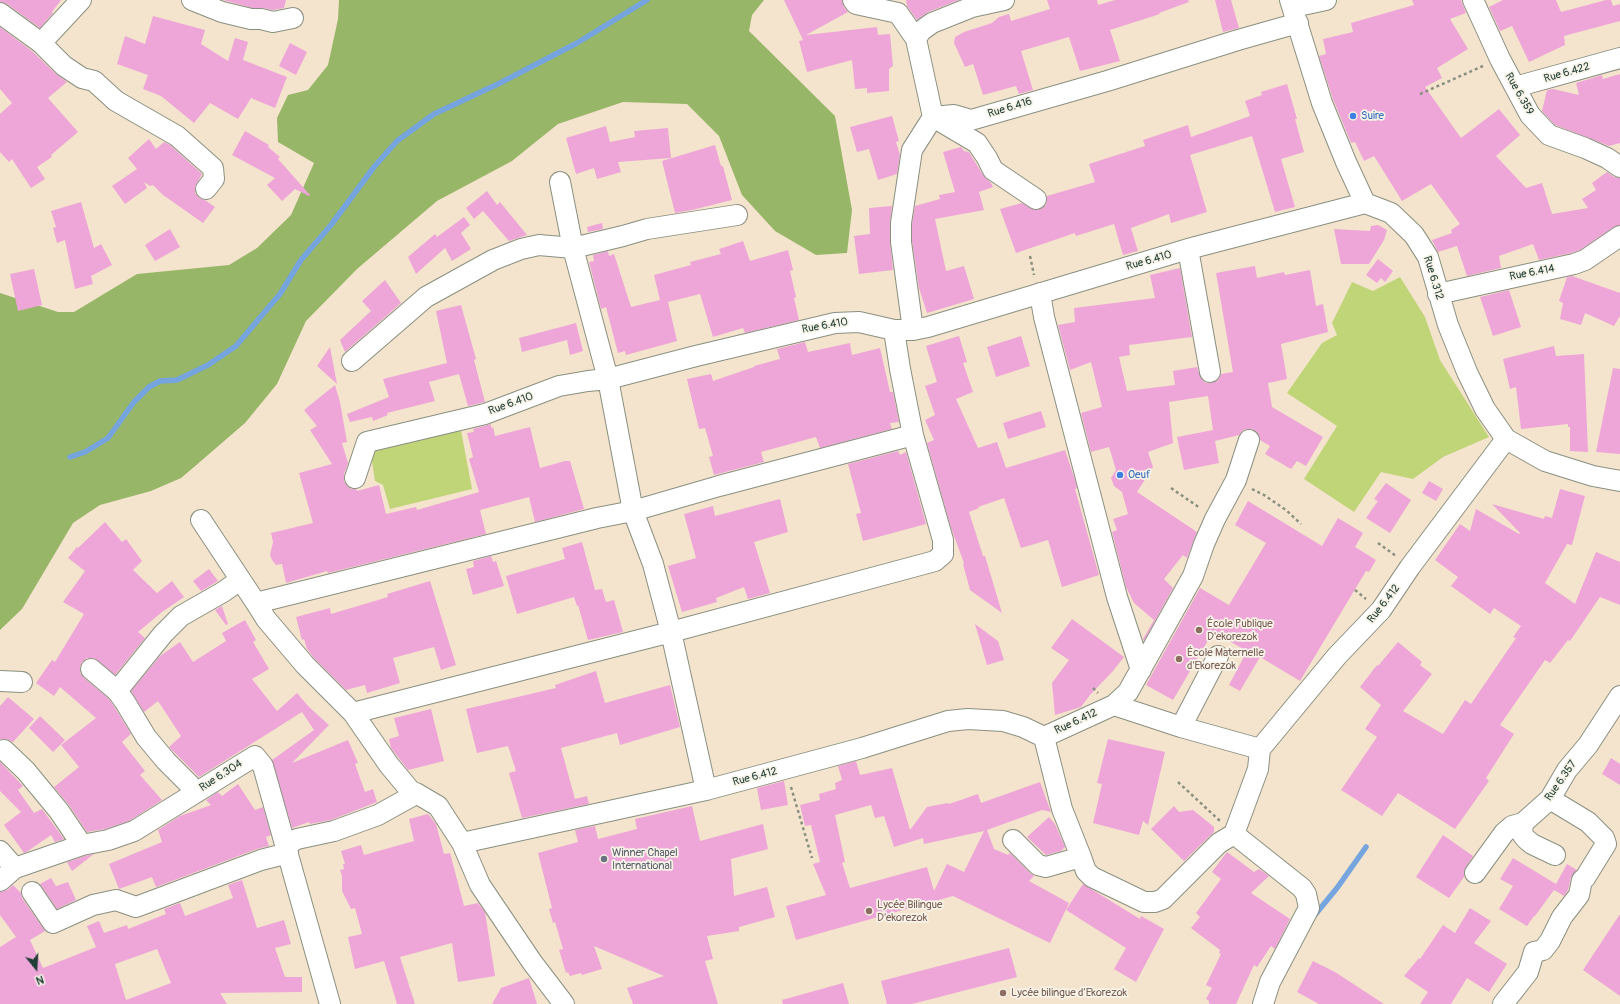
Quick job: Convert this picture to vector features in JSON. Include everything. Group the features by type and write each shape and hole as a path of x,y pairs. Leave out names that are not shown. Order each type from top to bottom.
{"street":[{"path":"41,43 81,0"},
{"path":"192,0 222,12 251,19 261,19 273,22 293,18"},
{"path":"353,713 671,632 935,561 943,554 943,540 913,434 900,369 903,330 900,242 901,223 912,150 933,117 916,38 898,13 856,4 853,0"},
{"path":"916,38 921,31 932,23 972,7 1004,0"},
{"path":"1326,0 1294,10 1322,103 1346,162 1365,203"},
{"name":"Rue 6.359","path":"1473,0 1500,59 1530,116 1549,136 1585,148 1607,158 1620,167"},
{"name":"Rue 6.416","path":"933,117 954,115 971,120 1121,77 1238,40 1294,10"},
{"path":"0,13 41,43 64,66 82,78 94,82 116,101 170,132 183,142 213,168 214,179 206,189"},
{"name":"Rue 6.422","path":"1515,87 1620,58"},
{"path":"933,117 977,143 993,170 1036,199"},
{"path":"560,182 573,248 608,379 633,511 653,564 671,632 706,790"},
{"name":"Rue 6.410","path":"355,478 367,442 485,414 559,386 608,379 696,356 835,323 859,322 903,330 928,327 1188,250 1365,203"},
{"name":"Rue 6.312","path":"1365,203 1391,213 1414,234 1428,257 1448,325 1467,372 1486,409 1506,439 1545,461 1593,476 1620,481"},
{"path":"352,361 426,297 493,260 521,249 539,245 573,248 647,229 737,215"},
{"name":"Rue 6.414","path":"1438,294 1574,264 1586,260 1620,236"},
{"path":"1188,250 1210,372"},
{"path":"1040,293 1044,317 1117,597 1141,670"},
{"path":"256,603 597,518 633,511 719,486 913,434"},
{"name":"Rue 6.412","path":"1260,749 1337,656 1381,610 1415,561 1506,439"},
{"name":"Rue 6.412","path":"462,843 706,790 862,748 948,721 968,719 1003,721 1023,727 1044,737 1114,705 1128,692 1193,576 1204,544 1215,519 1236,480 1249,440"},
{"path":"201,520 266,619 305,665 353,713 389,765 414,796"},
{"path":"117,691 163,634 182,616 223,592 240,580"},
{"path":"1181,727 1218,656"},
{"path":"91,669 117,691 146,737 166,761 197,792"},
{"path":"0,681 22,682"},
{"name":"Rue 6.357","path":"1475,873 1504,833 1512,826 1523,823 1550,800 1567,770 1588,745 1620,696"},
{"path":"1044,737 1062,809 1086,871 1092,876 1144,902 1155,902 1163,899 1219,843 1234,834 1258,769 1260,749 1181,727 1114,705"},
{"path":"4,750 26,771 59,812 82,845"},
{"name":"Rue 6.304","path":"0,881 15,868 82,845 108,840 134,831 255,756 263,766 330,1004"},
{"path":"32,892 53,923 93,905 116,900 136,907 261,860 287,849 297,839 334,830 378,815 414,796 416,793 438,806 462,843 480,884 532,962 564,1004"},
{"path":"1503,1004 1528,972 1534,952 1543,950 1550,941 1562,917 1579,895 1582,880 1585,878 1606,844 1604,838 1588,822 1550,800"},
{"path":"1523,823 1522,834 1526,839 1536,847 1555,855"},
{"path":"1234,834 1302,888 1308,901 1309,908 1270,982 1263,1004"},
{"path":"1013,840 1038,865 1046,867 1081,857"},
{"path":"0,851 15,868"}],"path":[{"path":"1420,94 1500,59"},
{"path":"1236,480 1264,495 1286,510 1301,524"},
{"path":"1171,488 1215,519"},
{"path":"786,769 812,858"},
{"path":"1178,782 1234,834"}],"green space":[{"path":"339,0 764,0 752,15 749,31 835,116 852,210 847,253 816,255 775,231 742,195 719,136 687,104 623,102 558,124 512,161 437,201 357,269 306,321 277,384 245,423 181,478 151,491 100,505 73,523 22,609 0,630 0,293 58,312 74,312 137,274 229,265 257,248 291,215 314,163 278,142 277,118 288,95 308,90 328,65 338,19"},
{"path":"1400,277 1425,317 1440,360 1489,437 1443,457 1413,479 1381,472 1354,512 1304,479 1337,426 1287,393 1322,343 1337,335 1332,323 1352,282 1373,291"},
{"path":"460,425 472,489 390,509 383,485 375,481 370,449"}],"building":[{"path":"0,0 61,0 52,12 53,13 40,28 7,4 0,2"},
{"path":"223,0 286,0 284,8 273,10 252,8"},
{"path":"784,0 842,0 844,7 848,12 806,35 877,27 878,35 890,34 893,66 889,69 889,91 867,93 867,88 855,89 852,60 807,72 799,41 803,40"},
{"path":"906,0 959,0 928,12 917,20 907,6"},
{"path":"1047,0 1097,0 1098,5 1115,0 1188,0 1189,2 1159,13 1160,14 1110,30 1120,61 1080,71 1069,37 1021,51 1033,90 1019,94 1016,86 983,95 973,64 965,67 954,43 955,37 964,32 992,23 999,17 1009,14 1011,21 1050,9"},
{"path":"1215,0 1231,0 1239,28 1223,32"},
{"path":"1412,0 1461,0 1466,13 1450,19 1468,49 1437,68 1442,78 1425,87 1461,138 1499,109 1520,135 1496,156 1526,188 1542,183 1552,214 1588,208 1582,199 1596,190 1592,183 1607,172 1614,177 1620,178 1620,225 1614,227 1580,250 1571,253 1539,260 1533,244 1499,256 1501,268 1467,276 1457,246 1438,252 1432,240 1452,233 1451,230 1460,224 1431,184 1402,201 1374,156 1364,161 1355,142 1351,143 1333,99 1319,56 1326,54 1323,39 1353,32 1351,23 1414,5"},
{"path":"1503,0 1556,0 1561,12 1611,0 1613,6 1620,4 1620,21 1564,36 1565,45 1529,62 1512,26 1500,31 1489,7"},
{"path":"153,16 205,30 201,44 228,61 235,38 248,42 243,60 287,77 275,108 251,98 238,119 210,103 194,123 161,96 143,89 148,75 117,64 125,36 145,44"},
{"path":"0,27 33,52 56,74 67,82 48,98 78,132 51,155 52,157 37,167 45,179 31,188 12,159 9,162 0,152 0,114 12,103 0,89"},
{"path":"290,43 307,52 296,75 279,66"},
{"path":"1620,74 1620,143 1609,146 1555,125 1542,111 1547,90 1553,89 1579,95 1576,83 1602,75 1603,79"},
{"path":"1287,84 1297,119 1295,119 1304,152 1281,159 1295,207 1275,212 1252,136 1190,155 1207,212 1171,223 1169,214 1131,228 1138,251 1123,255 1114,224 1076,236 1075,233 1016,253 1000,209 1022,203 1035,210 1041,209 1046,205 1047,196 1095,182 1089,164 1145,146 1143,140 1188,125 1191,137 1250,116 1245,101 1262,95 1261,92"},
{"path":"892,116 899,141 896,142 900,155 897,174 878,180 869,149 857,152 850,127"},
{"path":"606,126 610,142 635,137 634,131 668,128 671,158 618,162 621,172 597,179 594,168 576,174 566,138"},
{"path":"245,131 269,145 268,147 280,157 278,159 310,195 309,196 295,189 282,201 267,185 275,178 232,155"},
{"path":"149,139 156,149 164,142 170,145 202,174 195,187 195,193 199,198 215,207 203,223 163,195 153,185 150,186 144,182 147,188 125,204 112,186 137,169 128,158"},
{"path":"715,145 721,166 723,166 732,200 675,213 662,161"},
{"path":"961,147 964,151 969,152 983,175 993,187 979,192 984,210 935,219 946,271 964,266 974,299 927,313 919,288 912,241 912,224 915,206 940,199 939,195 955,192 943,152"},
{"path":"487,191 497,205 500,202 527,235 509,241 483,211 474,219 466,208"},
{"path":"81,202 94,248 101,244 112,265 91,276 93,284 75,289 65,240 57,243 53,228 56,227 51,211"},
{"path":"892,206 890,242 893,270 859,274 854,236 870,234 869,208"},
{"path":"464,217 470,225 461,233 471,249 452,261 445,248 416,274 408,257 435,234 437,237"},
{"path":"602,223 603,229 588,232 587,227"},
{"path":"1378,225 1387,230 1384,240 1369,264 1341,264 1334,229 1370,231 1371,226"},
{"path":"170,229 180,247 155,261 145,245"},
{"path":"743,241 750,261 788,250 793,270 790,271 796,297 794,298 799,320 745,333 743,328 713,337 700,294 668,302 677,341 626,355 625,351 618,353 606,307 601,309 589,262 594,261 593,255 608,251 609,256 614,254 631,307 660,300 654,275 691,265 690,262 721,254 719,249"},
{"path":"1378,259 1393,271 1385,282 1381,278 1377,283 1366,275"},
{"path":"1255,266 1257,278 1284,272 1285,275 1310,270 1316,306 1323,304 1328,332 1281,344 1287,379 1268,383 1272,407 1323,437 1306,466 1297,461 1291,469 1265,454 1270,446 1260,440 1257,432 1252,429 1246,429 1239,435 1215,441 1219,463 1184,470 1177,437 1213,430 1208,396 1169,402 1173,443 1148,452 1153,467 1137,492 1197,532 1187,558 1183,555 1164,579 1173,588 1144,641 1143,639 1154,620 1134,603 1126,587 1112,532 1117,530 1113,519 1128,514 1122,492 1114,486 1111,478 1116,470 1109,447 1091,452 1081,413 1102,407 1091,362 1070,370 1058,325 1075,322 1074,308 1155,298 1150,275 1180,268 1192,337 1129,345 1130,355 1119,357 1127,391 1175,385 1173,371 1197,367 1202,380 1206,383 1212,383 1218,380 1221,374 1233,372 1216,273"},
{"path":"34,269 42,305 18,311 10,274"},
{"path":"1572,276 1620,293 1620,316 1614,326 1585,313 1581,325 1560,319 1563,303 1559,301 1567,277"},
{"path":"385,280 401,303 345,352 340,340 371,311 362,301"},
{"path":"1509,290 1521,327 1493,336 1480,297"},
{"path":"461,305 476,359 474,360 485,402 468,406 459,374 429,382 435,401 387,413 388,415 373,421 372,417 350,422 347,414 389,397 383,379 447,363 436,311"},
{"path":"576,323 583,351 570,355 567,340 522,352 519,338"},
{"path":"959,336 967,362 963,363 973,392 956,399 978,448 997,442 1006,468 1065,450 1075,480 1077,488 1075,489 1099,575 1062,587 1048,540 1021,548 1004,498 978,507 979,508 969,512 983,556 985,556 1002,613 970,590 964,563 951,528 927,443 934,440 925,420 935,415 925,386 937,382 926,346"},
{"path":"1021,336 1030,366 996,377 987,347"},
{"path":"805,342 808,352 850,343 852,355 880,348 890,392 893,392 899,422 890,423 892,429 820,448 816,437 761,452 764,462 714,475 709,457 713,456 705,428 699,429 687,379 711,374 713,381 754,366 780,359 777,349"},
{"path":"1554,346 1556,356 1584,354 1588,452 1570,451 1570,427 1568,427 1568,424 1521,429 1516,387 1510,389 1503,359"},
{"path":"330,347 337,384 317,366"},
{"path":"1613,368 1620,369 1620,454 1596,452"},
{"path":"335,385 340,402 347,442 342,443 348,463 344,474 344,481 347,486 351,489 356,489 357,491 379,485 386,514 416,507 417,510 479,492 469,459 473,457 467,433 474,432 473,429 491,424 491,428 493,427 495,436 530,427 540,468 570,461 584,509 535,522 529,497 480,510 486,534 328,573 327,571 286,583 282,564 276,565 270,555 273,542 271,533 313,523 299,473 332,464 310,430 317,426 304,410"},
{"path":"1041,411 1046,427 1008,439 1003,423"},
{"path":"898,451 900,455 906,452 926,524 863,541 856,514 861,513 848,464"},
{"path":"1429,481 1443,489 1436,501 1422,493"},
{"path":"1386,483 1411,500 1390,533 1366,518 1378,501 1374,499"},
{"path":"1560,489 1585,496 1572,545 1567,544 1545,583 1575,604 1596,552 1620,562 1620,605 1600,597 1570,641 1568,640 1550,663 1545,660 1500,725 1514,734 1486,778 1489,781 1455,829 1398,793 1382,816 1341,790 1377,737 1365,729 1381,705 1360,687 1377,665 1378,666 1398,642 1422,662 1420,665 1432,674 1403,711 1443,734 1465,700 1471,704 1516,638 1513,637 1521,626 1494,608 1490,614 1451,586 1458,577 1435,560 1460,524 1470,531 1476,509 1519,534 1520,533 1492,504 1544,519 1545,516 1552,518"},
{"path":"780,499 788,532 754,542 770,593 748,599 744,587 716,598 717,602 682,612 668,566 696,558 684,514 713,506 715,516"},
{"path":"1248,501 1322,546 1338,518 1363,533 1355,547 1376,560 1369,572 1366,571 1300,681 1260,657 1240,691 1229,685 1247,651 1213,632 1173,700 1146,685 1200,588 1229,605 1266,543 1235,525"},
{"path":"105,522 122,542 126,539 142,561 133,570 157,593 172,581 184,597 162,612 138,632 145,638 115,675 93,658 87,658 82,662 80,673 109,699 115,708 131,734 122,742 145,771 140,775 162,800 129,821 105,829 87,832 69,805 54,787 79,767 61,745 96,718 60,687 54,696 36,683 52,660 55,662 84,614 63,602 85,571 68,558 77,547 78,548"},
{"path":"582,542 595,590 602,589 606,602 614,600 623,632 588,640 578,605 577,606 574,597 517,614 506,576 565,559 562,548"},
{"path":"491,556 493,562 496,561 504,586 473,595 466,569 474,567 473,561"},
{"path":"209,569 218,581 201,591 193,581"},
{"path":"430,581 456,665 441,670 434,647 393,658 400,683 367,693 365,685 346,690 314,658 307,649 304,639 302,640 296,617 330,608 331,614 388,597 387,594"},
{"path":"222,606 228,624 226,625 215,610"},
{"path":"1072,619 1124,657 1081,707 1055,715 1052,683 1069,660 1051,648"},
{"path":"245,620 256,640 253,642 269,669 252,679 277,711 297,693 309,707 329,725 292,763 348,740 358,763 355,764 365,792 373,789 377,802 331,820 310,824 309,822 292,828 272,760 314,730 302,712 199,777 169,747 181,736 158,701 144,712 131,691 160,656 180,642 193,662 226,641 222,633"},
{"path":"975,624 998,641 1004,660 987,665"},
{"path":"596,671 605,703 670,685 680,727 620,745 617,733 561,748 575,799 587,796 589,804 522,818 509,773 516,771 508,746 477,753 466,709 556,688 555,685"},
{"path":"8,697 34,719 13,742 6,739 0,739 0,706"},
{"path":"431,709 444,761 408,770 391,748 389,739 399,736 394,718"},
{"path":"40,716 65,740 53,752 29,728"},
{"path":"1108,739 1165,752 1148,825 1143,821 1139,835 1093,823 1102,784 1097,783"},
{"path":"1611,758 1620,764 1620,785 1602,774"},
{"path":"856,761 860,775 892,768 910,830 927,807 949,804 978,794 981,803 1040,782 1051,812 1042,810 987,830 994,849 1008,855 1010,853 1034,876 1029,881 1069,903 1050,943 953,896 796,940 786,906 826,895 813,864 820,862 811,825 805,826 800,805 820,800 819,794 836,789 835,783 842,780 838,766","holes":["871,805 875,818 884,816 894,847 923,838 924,844 984,831 964,872 947,864 934,891 927,867 850,888 842,863 845,862 835,815"]},
{"path":"0,762 23,786 18,790 34,813 42,809 64,839 55,842 51,835 24,853 4,825 21,812 0,791"},
{"path":"784,781 788,805 761,810 757,788"},
{"path":"238,784 255,810 263,807 271,835 266,837 269,846 257,849 156,887 152,877 119,889 109,864 162,842 158,830 180,816 211,805 206,800 218,792 222,796"},
{"path":"692,806 700,841 763,824 768,849 731,859 734,896 767,887 775,917 739,927 739,931 707,936 713,959 705,961 718,1004 633,1004 627,988 664,976 594,946 602,969 582,975 581,973 570,976 568,972 566,973 559,950 563,949 555,922 553,923 549,909 552,908 538,853 578,842 575,830 595,826 598,839 637,829 635,819"},
{"path":"1174,806 1179,812 1193,810 1214,827 1214,832 1184,861 1151,829"},
{"path":"428,814 436,824 444,854 450,853 464,906 478,903 485,912 495,976 458,982 452,943 400,957 415,1004 397,1004 384,961 355,969 348,937 362,934 355,908 351,909 342,891 342,876 340,870 344,869 343,864 345,864 341,851 361,845 364,855 414,841 409,819"},
{"path":"1049,817 1055,824 1065,847 1061,851 1046,855 1027,837"},
{"path":"1443,835 1473,856 1464,871 1464,877 1449,898 1416,877"},
{"path":"1227,852 1254,872 1259,869 1269,876 1251,893 1290,919 1275,949 1271,946 1257,967 1254,965 1236,1004 1209,1004 1209,1001 1206,999 1212,988 1206,985 1221,954 1219,953 1220,950 1191,928 1200,917 1196,913 1221,879 1212,872"},
{"path":"94,854 72,871 67,862 85,856"},
{"path":"1513,858 1556,884 1567,864 1577,870 1571,877 1568,890 1564,896 1554,890 1527,926 1499,909 1513,886 1500,879"},
{"path":"51,878 56,886 68,882 76,900 57,909 40,884"},
{"path":"242,880 257,928 284,920 291,944 275,948 285,977 302,977 302,992 220,993 227,1004 0,1004 0,947 16,937 0,915 0,892 7,890 13,885 21,893 22,898 45,931 30,940 43,968 96,947 87,926 99,921 104,933 127,925 128,929 166,914 164,909 180,903 185,916 233,898 228,885","holes":["157,949 171,983 126,1000 115,964"]},
{"path":"1083,884 1140,919 1141,916 1164,929 1136,982 1114,969 1126,948 1066,910"},
{"path":"1470,908 1491,921 1474,943 1507,964 1489,992 1467,978 1451,1004 1420,1004 1428,992 1404,976 1419,958 1420,959 1443,925 1455,933"},
{"path":"1620,914 1620,996 1583,970"},
{"path":"1009,948 1017,977 912,1004 887,1004 881,981"},
{"path":"1313,961 1335,972 1384,1004 1319,1004 1297,992"},
{"path":"529,978 537,1004 492,1004 501,988"},
{"path":"843,983 849,1004 783,1004 782,1000"}],"waterway":[{"path":"70,457 85,452 108,438 134,402 149,387 160,381 177,380 208,365 236,346 280,294 301,260 331,225 374,167 397,141 434,114 500,83 577,43 647,0"},
{"path":"1314,916 1337,888 1366,847"}],"place":[{"name":"Suire","path":"1353,116"},
{"name":"Oeuf","path":"1120,475"},
{"name":"École Publique D'ekorezok","path":"1199,630"},
{"name":"École Maternelle d'Ekorezok","path":"1179,659"},
{"name":"Winner Chapel International","path":"604,859"},
{"name":"Lycée Bilingue D'ekorezok","path":"869,911"},
{"name":"Lycée bilingue d’Ekorezok","path":"1003,993"}]}
